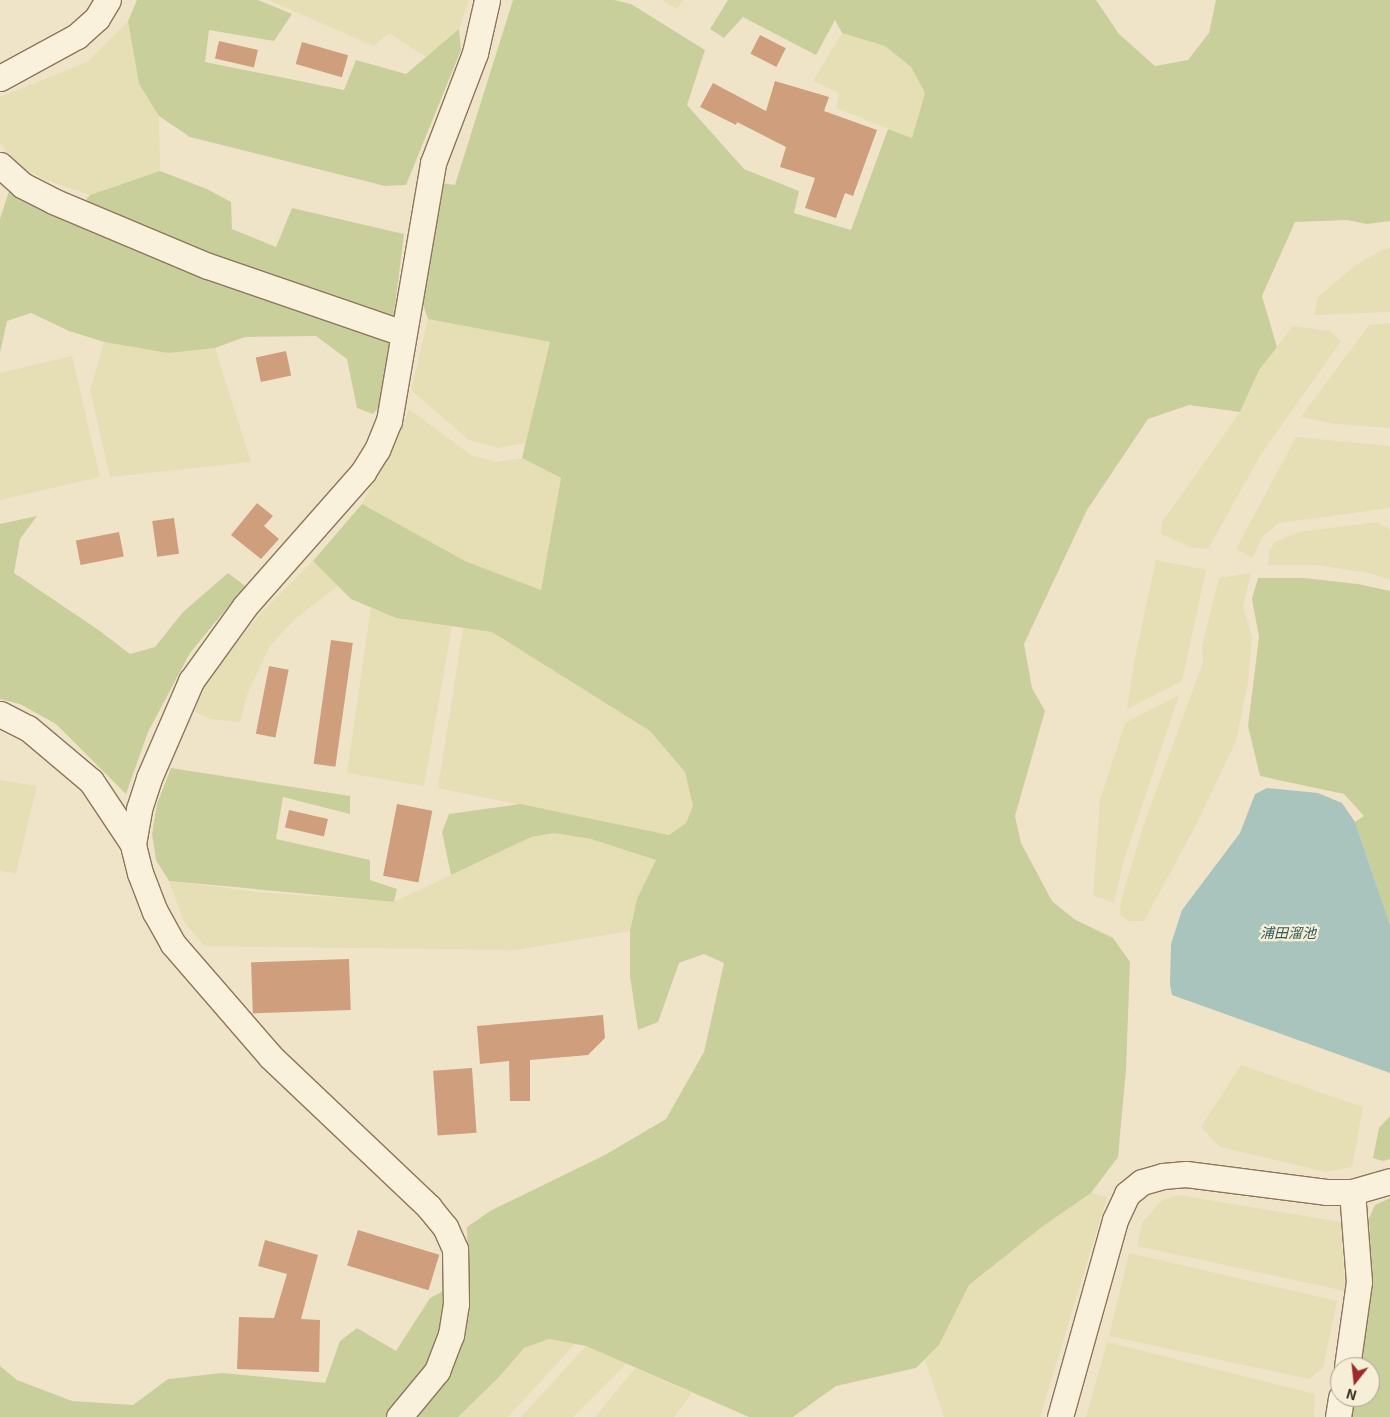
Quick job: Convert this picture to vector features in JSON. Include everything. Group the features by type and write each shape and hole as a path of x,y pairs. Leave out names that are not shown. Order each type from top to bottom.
{"street":[{"path":"0,78 77,36 97,18 108,0"},
{"path":"133,844 139,809 149,778 191,681 245,606 363,472 377,450 389,421 433,163 474,53 487,0"},
{"path":"0,165 22,185 53,201 208,266 403,333"},
{"path":"0,714 28,728 91,781 133,844 140,873 155,912 173,944 271,1057 429,1207 445,1227 455,1249 456,1304 452,1335 437,1371 399,1417"},
{"path":"1060,1417 1115,1220 1127,1194 1142,1182 1163,1176 1186,1174 1326,1192 1352,1192 1390,1180"},
{"path":"1348,1357 1359,1282 1352,1192"}],"shaded area":[{"path":"268,0 469,0 459,29 426,57 389,33 374,46"},
{"path":"662,0 683,0 677,9"},
{"path":"128,21 139,84 159,116 160,171 90,195 46,180 12,162 0,142 0,97 87,62"},
{"path":"842,33 885,46 911,67 925,93 912,138 836,108 839,93 813,81"},
{"path":"1390,248 1390,312 1314,315 1318,297 1356,265 1384,249"},
{"path":"428,319 550,342 526,443 498,448 469,440 411,390"},
{"path":"1390,323 1390,428 1336,424 1301,417 1369,325"},
{"path":"1293,326 1330,331 1341,341 1260,456 1208,549 1193,548 1161,534 1162,522 1240,412 1259,370"},
{"path":"104,342 168,353 215,348 251,462 110,477 90,390"},
{"path":"72,356 100,477 0,500 0,373"},
{"path":"409,409 471,455 496,462 522,458 561,478 541,590 465,561 362,504 395,444"},
{"path":"1296,437 1390,446 1390,508 1279,523 1263,536 1252,558 1236,549"},
{"path":"1377,522 1390,529 1390,580 1369,573 1317,565 1268,565 1269,551 1275,542 1299,532"},
{"path":"1156,560 1206,570 1182,681 1127,709 1135,657"},
{"path":"313,561 338,586 296,618 270,646 247,695 240,722 211,719 195,712 198,693 222,660 261,613"},
{"path":"1251,573 1243,606 1252,638 1248,683 1236,741 1196,825 1144,921 1129,921 1120,915 1121,900 1144,824 1203,662 1202,646 1219,578"},
{"path":"371,607 396,618 452,626 424,786 347,773"},
{"path":"463,628 492,632 650,731 685,772 693,806 686,823 669,835 438,788"},
{"path":"1179,695 1124,860 1114,903 1093,895 1100,800 1125,723"},
{"path":"0,780 37,786 16,873 0,871"},
{"path":"554,833 591,839 656,860 637,899 630,931 516,950 204,946 183,920 169,881 258,892 394,902 531,837"},
{"path":"1241,1065 1363,1107 1352,1167 1326,1172 1220,1147 1201,1127"},
{"path":"1091,1193 1107,1197 1040,1417 944,1417 925,1360 939,1345 969,1285 1043,1226"},
{"path":"1179,1195 1341,1222 1345,1291 1137,1246 1142,1223 1162,1200"},
{"path":"1129,1253 1337,1301 1323,1368 1309,1379 1109,1336"},
{"path":"549,1339 575,1344 508,1417 457,1417 524,1348"},
{"path":"1107,1342 1315,1394 1314,1417 1086,1417"},
{"path":"586,1346 626,1364 573,1417 521,1417"},
{"path":"635,1368 692,1393 674,1417 595,1417"}],"green space":[{"path":"137,0 258,0 292,14 274,41 209,30 205,62 344,90 356,60 406,74 459,29 461,50 406,185 385,186 190,137 159,116 139,84 128,21"},
{"path":"513,0 614,0 631,4 705,50 687,105 744,169 799,191 794,213 851,230 888,129 912,138 925,93 911,67 885,46 842,33 835,20 816,55 743,17 724,38 710,29 728,0 1096,0 1119,34 1155,66 1188,60 1209,33 1216,0 1390,0 1390,221 1367,224 1347,220 1295,222 1262,296 1277,347 1259,370 1240,412 1189,405 1148,419 1087,510 1024,644 1032,688 1045,711 1015,816 1021,843 1052,901 1074,919 1113,938 1130,962 1126,1070 1118,1157 1091,1193 1043,1226 969,1285 939,1345 916,1368 836,1386 793,1417 749,1417 586,1346 549,1339 524,1348 498,1378 458,1417 0,1417 0,1366 17,1380 72,1401 133,1405 168,1379 222,1373 325,1383 340,1341 357,1328 396,1351 430,1298 468,1278 467,1227 490,1211 605,1155 666,1119 704,1052 724,963 704,954 679,963 658,1022 638,1030 630,976 630,931 637,899 656,860 591,839 554,833 531,837 451,875 442,832 449,814 520,804 669,835 686,823 693,806 685,772 650,731 492,632 396,618 351,599 313,561 362,504 465,561 541,590 561,478 522,458 550,342 428,319 419,293 442,183 455,185"},
{"path":"160,171 207,189 231,202 232,229 276,247 292,208 404,234 383,402 373,414 357,408 347,359 316,336 245,337 215,348 168,353 104,342 69,331 31,313 7,321 0,353 0,219 9,191 71,218 90,195"},
{"path":"37,516 20,539 14,573 100,631 130,654 155,647 183,612 228,573 245,586 190,653 148,732 126,794 56,724 20,704 0,699 0,524"},
{"path":"1258,578 1304,578 1358,584 1390,591 1390,925 1355,822 1364,816 1344,794 1260,776 1248,726 1259,637 1252,599"},
{"path":"171,768 350,796 350,814 283,797 276,839 370,860 370,880 397,889 394,902 169,881 156,860 152,834 157,804"},
{"path":"1390,1116 1390,1159 1383,1161 1373,1158 1379,1128"},
{"path":"1390,1198 1390,1417 1348,1417 1350,1407 1380,1407 1380,1357 1357,1357 1371,1259 1369,1218 1375,1205"}],"water":[{"name":"浦田溜池","path":"1267,788 1318,793 1342,803 1355,822 1390,925 1390,1073 1172,995 1170,984 1171,944 1182,910 1240,833 1255,794"}],"building":[{"path":"760,35 786,48 776,67 750,54"},
{"path":"219,41 258,50 254,68 215,59"},
{"path":"302,42 348,55 342,77 296,64"},
{"path":"775,81 829,97 824,111 877,130 853,196 845,193 836,218 805,208 815,178 780,167 786,147 737,122 736,125 700,107 713,83 766,111"},
{"path":"286,351 291,375 261,382 256,357"},
{"path":"257,503 273,516 264,526 279,539 261,559 231,535"},
{"path":"174,518 179,554 157,557 152,521"},
{"path":"119,532 124,557 81,565 76,540"},
{"path":"331,640 353,643 335,767 314,764"},
{"path":"269,666 289,670 275,738 256,734"},
{"path":"397,804 432,811 418,883 383,876"},
{"path":"289,810 328,819 324,837 285,828"},
{"path":"349,959 351,1010 253,1013 251,962"},
{"path":"603,1015 605,1038 588,1055 530,1060 530,1101 510,1101 509,1061 480,1064 477,1026"},
{"path":"472,1068 477,1133 438,1136 433,1071"},
{"path":"358,1230 439,1255 428,1290 347,1265"},
{"path":"265,1240 318,1255 301,1319 320,1320 319,1372 237,1369 239,1317 274,1318 287,1274 258,1266"}]}
